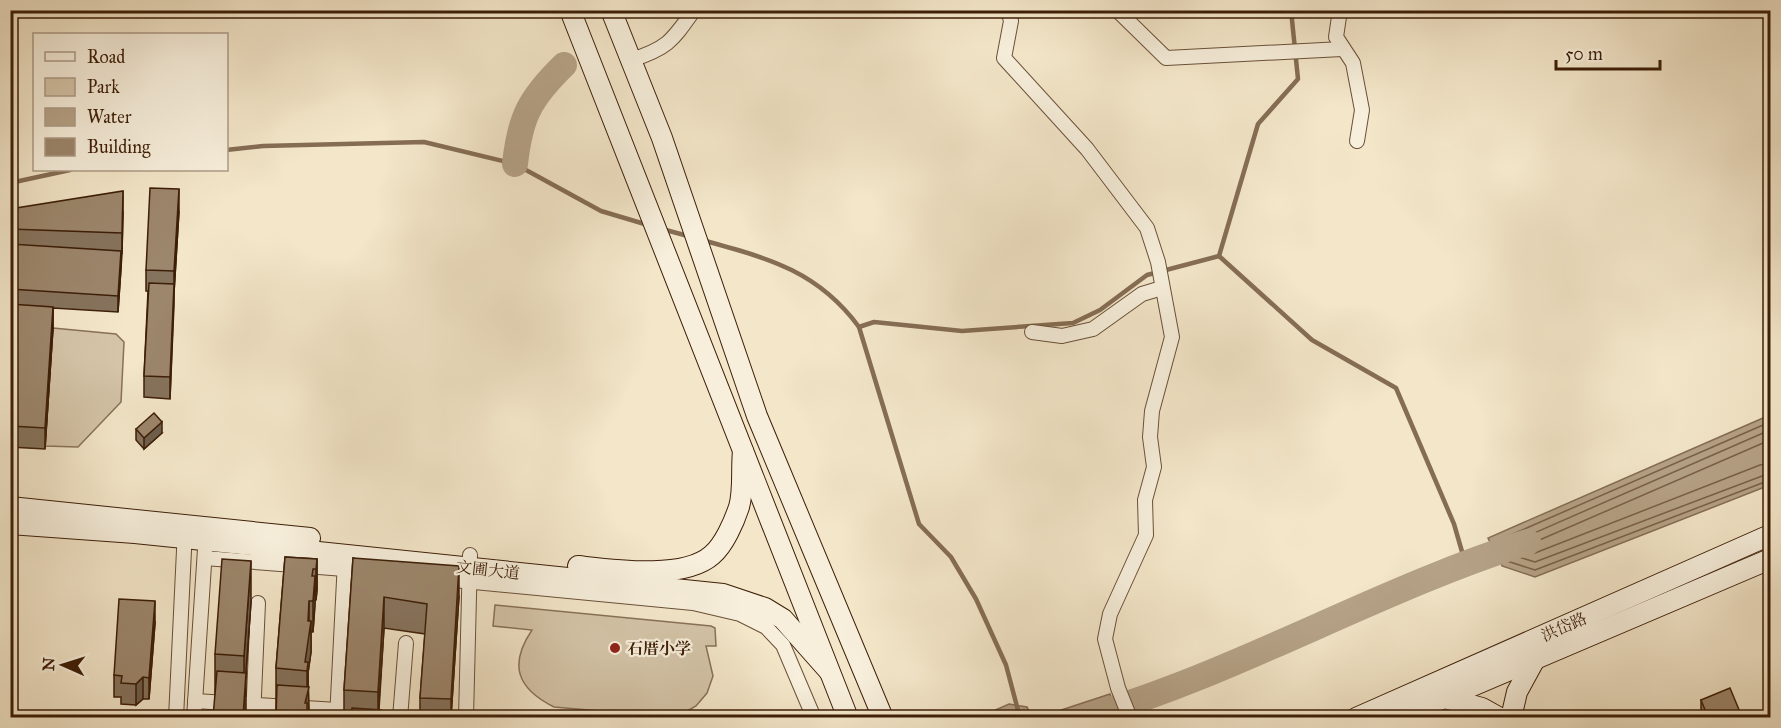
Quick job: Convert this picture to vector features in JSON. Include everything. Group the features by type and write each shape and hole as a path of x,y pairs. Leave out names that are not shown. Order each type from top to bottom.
{"main road":[{"path":"570,10 848,717"},
{"path":"611,10 662,138 757,416 883,717"},
{"name":"文圃大道","path":"10,507 185,531 206,542 345,562 471,568 661,570 692,567 713,555 739,505 742,452"},
{"name":"文圃大道","path":"10,524 185,531"},
{"name":"洪岱路","path":"1356,717 1770,535"},
{"name":"文圃大道","path":"206,542 723,594 765,608 783,619 829,671"},
{"path":"1397,717 1770,559"},
{"path":"1511,717 1517,692 1535,659"},
{"path":"1445,698 1482,708 1500,717"}],"street":[{"path":"631,60 656,51 672,41 694,10"},
{"path":"1008,10 1011,21 1004,58 1087,149 1147,228 1158,262 1172,337 1152,411 1150,437 1154,467 1145,500 1146,535 1110,614 1104,639 1118,688 1130,717"},
{"path":"1117,10 1166,58 1335,50 1353,63 1362,110 1357,141"},
{"path":"1335,50 1340,10"},
{"path":"1032,332 1062,336 1093,329 1142,294 1162,285"},
{"path":"176,717 185,531"},
{"path":"194,717 206,542"},
{"path":"195,701 253,711 337,714 345,562"},
{"path":"466,717 471,568 693,603 740,614 766,627 783,645 814,717"},
{"path":"253,711 258,603"},
{"path":"400,717 406,643"}],"green space":[{"path":"53,328 116,334 124,342 121,402 78,447 45,446"},
{"name":"石厝小学","path":"495,605 711,626 715,628 716,646 706,646 713,676 707,693 696,706 682,714 669,717 554,707 531,692 520,674 520,654 532,630 493,626"}],"water":[{"path":"1770,415 1770,485 1535,577 1502,566 1488,538"},
{"path":"1110,694 1117,717 1040,717"},
{"path":"1009,704 1027,707 1032,717 945,717 963,712 982,716"}],"building":[{"path":"150,188 179,189 174,271 146,270"},
{"path":"123,191 122,233 10,229 10,209"},
{"path":"10,244 121,251 118,296 10,289"},
{"path":"149,283 174,284 170,377 144,376"},
{"path":"10,304 53,307 45,428 10,426"},
{"path":"154,413 162,422 144,438 136,429"},
{"path":"285,557 317,559 316,569 313,569 312,576 315,576 313,601 309,601 308,621 311,621 305,662 308,662 307,671 276,668"},
{"path":"353,558 459,566 451,699 420,698 427,604 384,597 378,692 344,690"},
{"path":"222,559 251,561 244,656 215,654"},
{"path":"119,599 155,601 149,678 143,677 136,684 121,683 122,676 114,675"},
{"path":"217,671 246,673 243,717 213,717"},
{"path":"277,685 309,687 305,703 307,703 307,717 276,717"},
{"path":"1730,688 1742,717 1708,717 1701,700"},
{"path":"352,708 381,710 381,717 351,717"},
{"path":"420,715 450,717 420,717"}],"waterway":[{"path":"859,327 874,322 962,331 1073,323 1100,310 1147,275 1219,256 1258,124 1298,79 1291,10"},
{"path":"515,164 520,133 529,109 535,98 564,65"},
{"path":"228,150 263,146 424,142 515,164 601,211 648,225"},
{"path":"10,183 65,171"},
{"path":"662,229 688,236"},
{"path":"702,240 769,260 808,279 826,292 859,327 919,524 951,557 976,599 1006,665 1020,718"},
{"path":"1219,256 1312,340 1396,388 1454,524 1465,562"},
{"path":"1082,718 1195,679 1416,584 1528,542"}],"place":[{"name":"石厝小学","path":"615,648"}]}
